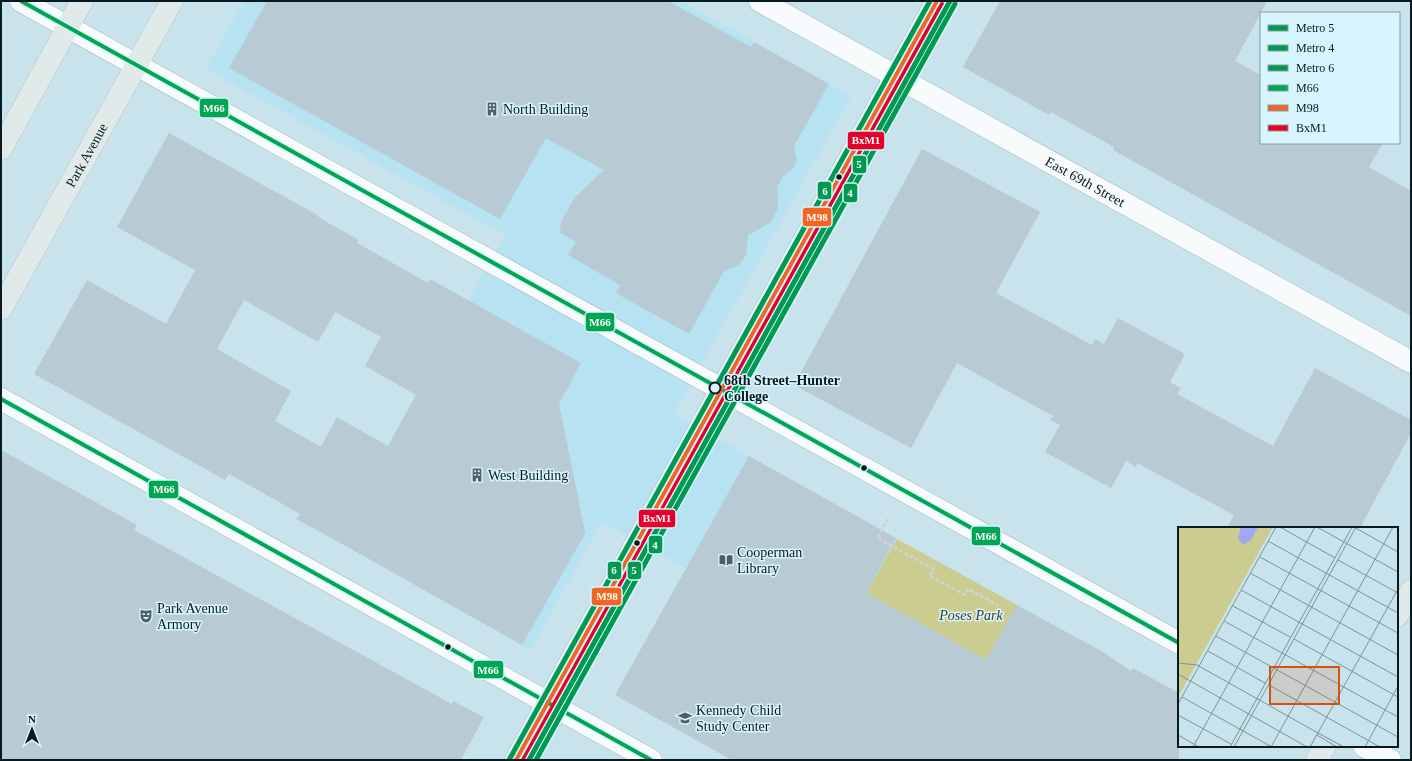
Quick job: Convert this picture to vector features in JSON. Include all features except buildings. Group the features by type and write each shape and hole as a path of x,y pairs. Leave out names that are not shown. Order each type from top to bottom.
{"main road":[{"path":"1,149 82,1"},
{"name":"Park Avenue","path":"1,309 172,1"},
{"path":"1398,614 1411,591"},
{"path":"1317,760 1324,747"}],"street":[{"path":"21,1 1178,642"},
{"name":"East 69th Street","path":"760,1 1411,362"},
{"path":"516,760 937,1"},
{"path":"1,399 651,760"},
{"path":"1366,747 1390,760"}],"path":[{"path":"888,518 877,538 934,569 930,576 965,595 968,589 998,605"}],"shaded area":[{"path":"244,1 680,1 851,96 673,414 897,539 833,651 602,522 530,650 335,540 505,235 206,69"}],"green space":[{"name":"Poses Park","path":"897,539 1017,605 986,660 866,593"}],"metro line":[{"name":"6","path":"509,760 930,1"},
{"name":"5","path":"529,760 950,1"},
{"name":"4","path":"536,760 955,4"}],"transit line":[{"name":"M66","path":"21,1 1178,642"},
{"name":"M98","path":"516,760 937,1"},
{"name":"BxM1","path":"523,760 942,4"},
{"name":"M66","path":"1,399 651,760"}],"place":[{"name":"North Building","path":"492,109"},
{"name":"68th Street–Hunter College","path":"715,388"},
{"name":"West Building","path":"477,475"},
{"name":"Cooperman Library","path":"726,560"},
{"name":"Park Avenue Armory","path":"146,616"},
{"name":"Kennedy Child Study Center","path":"685,718"}]}
